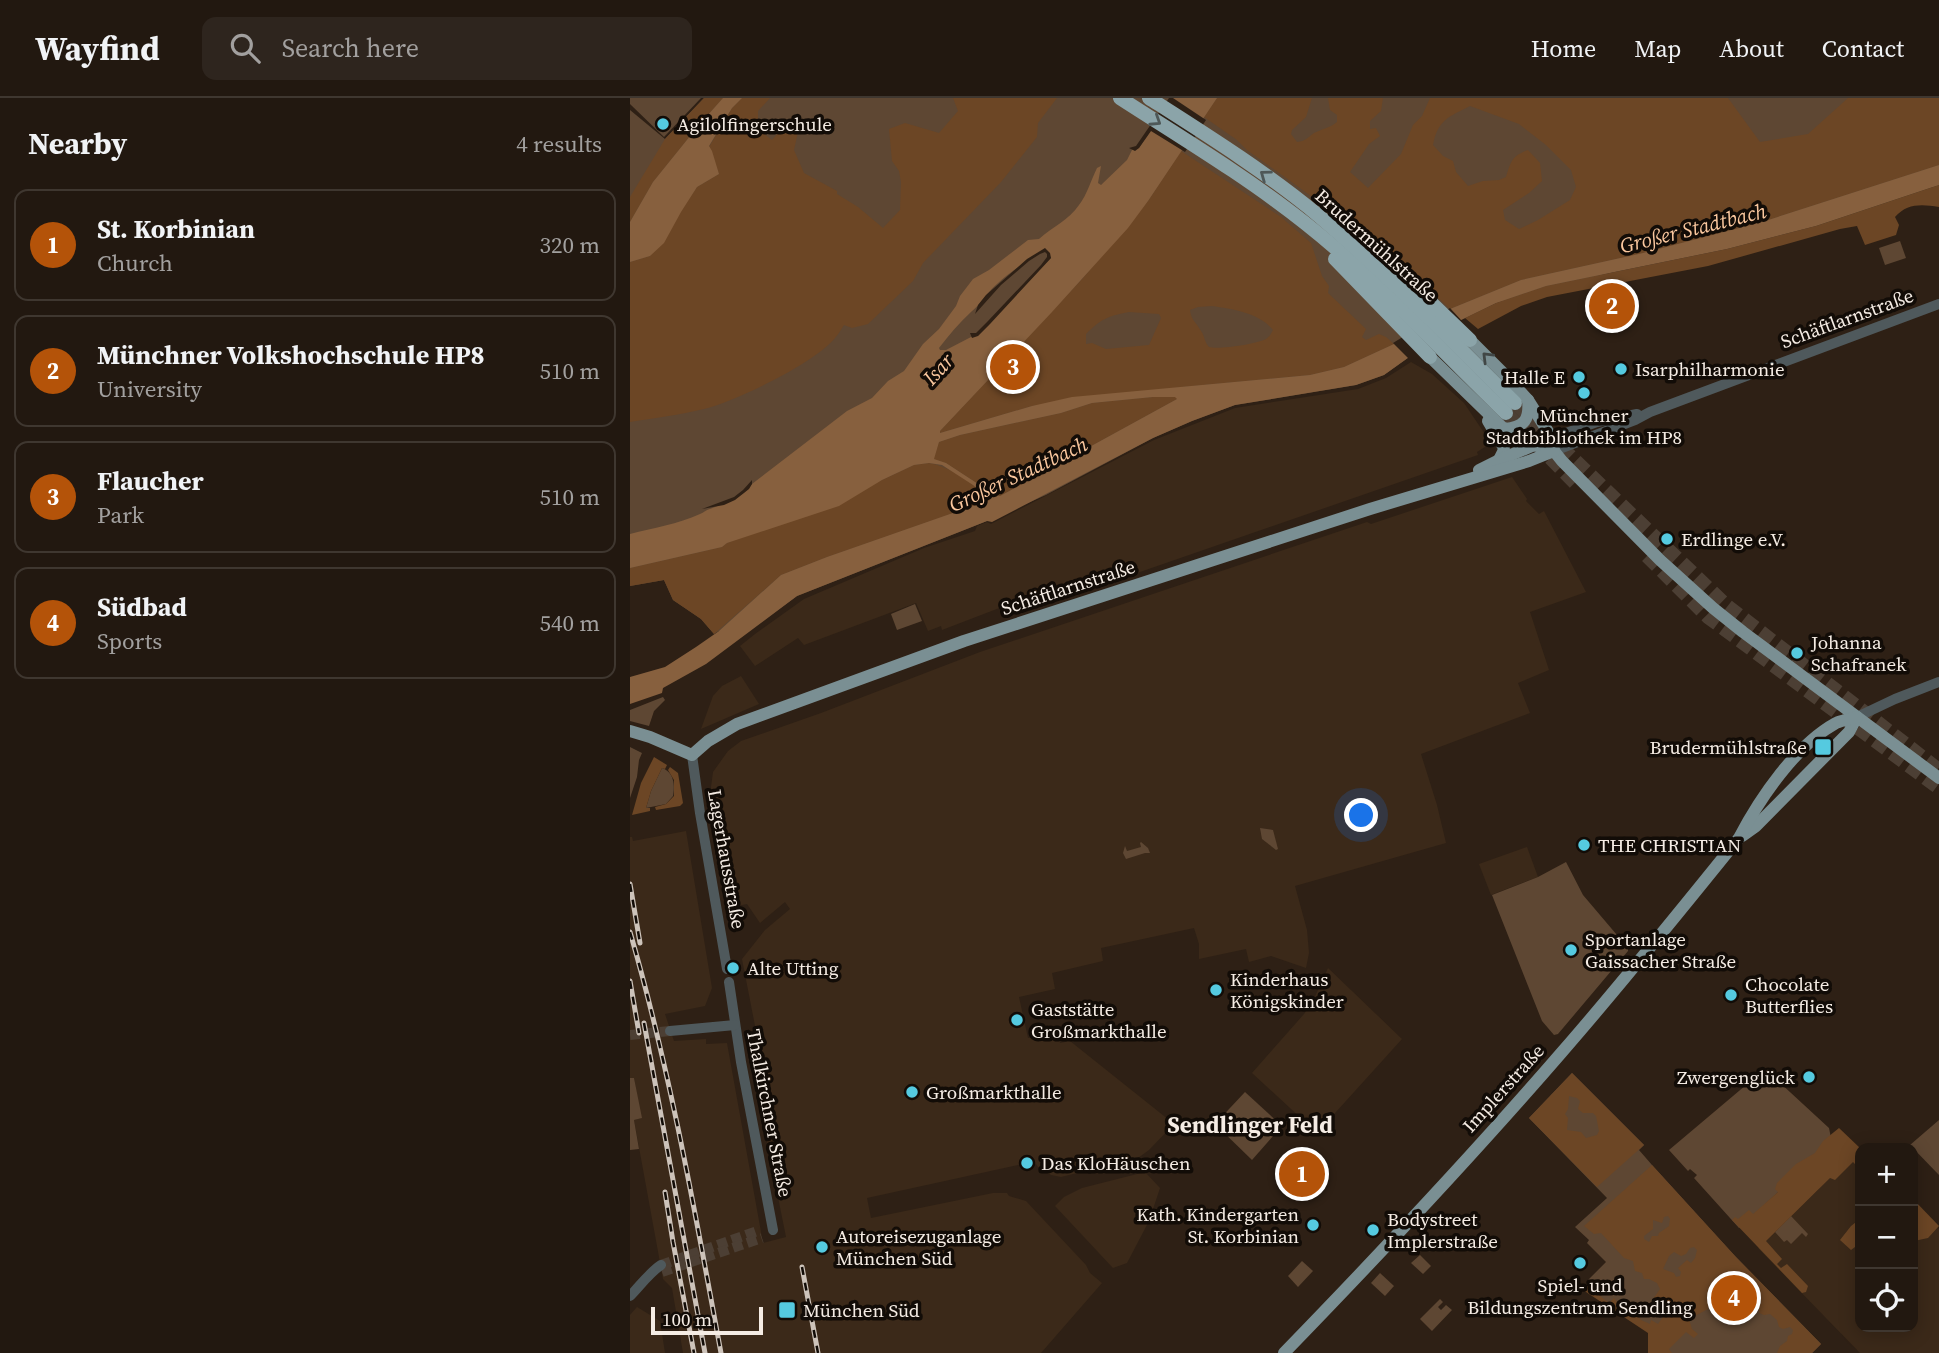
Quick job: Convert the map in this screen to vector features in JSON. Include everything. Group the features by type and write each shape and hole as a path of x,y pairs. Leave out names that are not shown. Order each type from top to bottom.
{"highway":[{"name":"Brudermühlstraße","path":"1120,98 1261,190 1305,223 1320,243 1425,323"},
{"name":"Brudermühlstraße","path":"1149,98 1266,176 1320,217 1385,275 1438,342 1516,406"},
{"path":"1425,323 1438,342 1470,340"}],"main road":[{"name":"Brudermühlstraße","path":"1470,340 1504,374 1516,406 1606,506 1696,593 1743,632 1939,778"},
{"name":"Brudermühlstraße","path":"1438,342 1477,403 1505,429 1534,445 1553,445"},
{"path":"1477,403 1503,444 1504,450 1499,460"},
{"path":"1505,429 1517,427 1529,414 1516,406"},
{"name":"Schäftlarnstraße","path":"1467,478 1534,445"},
{"name":"Schäftlarnstraße","path":"692,755 708,741 737,724 954,645 1467,478 1502,470 1553,445"},
{"name":"Implerstraße","path":"1284,1353 1545,1071 1648,951 1739,838 1791,761 1837,723 1857,717"},
{"name":"Implerstraße","path":"1739,838 1756,826 1849,732 1857,717"},
{"path":"630,731 692,755"}],"street":[{"name":"Schäftlarnstraße","path":"1553,445 1635,420 1650,412 1939,304"},
{"path":"1857,717 1939,682"},
{"name":"Lagerhausstraße","path":"692,755 727,969"},
{"path":"729,982 735,1025"},
{"name":"Thalkirchner Straße","path":"670,1031 735,1025 773,1230 761,1234"},
{"path":"630,1296 661,1268"}],"shaded area":[{"name":"Agilolfingerschule","path":"630,98 701,98 664,137 630,104"},
{"path":"704,98 1939,98 1939,185 1496,303 1461,320 1384,375 1356,385 1235,405 1192,421 1153,438 1046,495 797,596 731,644 719,631 714,634 701,619 673,600 664,580 630,586 630,110 665,139"},
{"path":"704,98 723,98 653,182 630,222 630,197 665,139"},
{"path":"742,98 770,98 758,111 758,129 772,140 786,124 798,132 794,150 804,173 837,191 837,194 883,228 900,210 901,182 899,171 892,161 889,129 905,123 939,133 958,111 953,98 1057,98 1038,123 1037,137 1001,182 923,263 913,281 868,324 852,328 844,325 835,338 811,359 774,380 718,405 630,422 630,262 650,256 697,187 719,174 709,147 732,108"},
{"path":"1217,98 1312,98 1306,117 1292,130 1291,134 1297,142 1337,122 1337,115 1330,110 1328,98 1383,98 1381,111 1370,121 1370,129 1376,128 1380,136 1369,144 1350,172 1368,188 1401,154 1413,125 1422,116 1430,98 1728,98 1760,142 1808,134 1848,98 1939,98 1939,165 1762,222 1643,253 1521,280 1450,309 1377,246 1204,117","holes":["1470,106 1519,124 1546,145 1571,170 1576,187 1570,200 1519,229 1505,220 1503,210 1542,181 1540,163 1528,150 1513,160 1506,177 1468,186 1456,172 1453,161 1443,156 1433,145 1441,124"]},
{"path":"1181,151 1281,217 1311,243 1322,276 1329,286 1328,293 1366,329 1362,337 1366,340 1379,334 1394,344 1344,367 1310,375 1182,387 1032,406 940,433 1083,278 1148,201","holes":["1212,306 1253,316 1273,330 1266,339 1255,343 1209,347 1190,310","1129,312 1159,314 1161,318 1149,345 1106,349 1092,343 1086,344 1086,334 1096,325 1110,317"]},
{"path":"1939,185 1939,207 1921,205 1905,209 1895,217 1899,225 1896,235 1865,245 1857,226 1840,229 1708,266 1547,297 1521,306 1478,329 1465,318 1496,303 1546,286 1727,249 1816,226"},
{"path":"1900,241 1906,258 1885,265 1879,248"},
{"path":"1411,362 1432,374 1464,403 1491,443 1477,452 1478,455 1114,581 1015,602 942,630 941,626 928,631 916,603 804,645 798,638 755,666 740,646 804,599 924,548 975,531 977,526 987,522 991,524 1154,440 1235,408 1358,389 1386,378"},
{"path":"1153,397 1177,399 1000,496 946,463 933,459 939,442 960,435 1061,413 1092,403"},
{"path":"929,463 955,473 991,500 781,575 714,634 701,619 673,600 664,580 630,586 630,568 722,547 914,465"},
{"path":"1512,477 1526,501 1539,514 1544,511 1586,592 1530,612 1549,670 1518,683 1530,713 1421,754 1446,843 1295,886 1307,930 1309,953 1306,968 1271,956 1249,962 1246,949 1199,959 1199,944 1194,928 1101,948 1103,961 1052,973 1055,989 1019,997 1028,1038 1058,1033 1060,1043 1070,1041 1174,1124 1138,1158 1061,1177 1051,1175 1036,1164 1024,1167 1022,1164 867,1198 871,1218 993,1193 1007,1193 1026,1201 1102,1283 1041,1353 683,1353 672,1288 663,1279 634,1120 641,1118 634,1078 630,1078 630,837 633,841 686,831 712,988 705,1006 665,1014 674,1041 706,1039 706,1044 727,1043 763,1243 786,1237 746,1038 757,1036 742,959 765,930 790,909 785,902 760,923 747,904 731,907 713,824 711,787 713,772 728,751 741,741 980,652 1367,522 1371,524"},
{"path":"915,604 922,621 897,630 891,614"},
{"path":"741,676 759,704 701,729 713,696 722,686"},
{"path":"663,697 665,700 654,711 649,726 630,721 630,710"},
{"path":"630,747 642,753 630,798"},
{"path":"654,757 667,765 665,769 662,768 651,791 646,808 650,808 650,811 632,815 641,783"},
{"path":"670,767 678,773 683,803 680,806 656,810 655,807 666,804 674,796 674,780 668,770"},
{"path":"662,768 673,779 673,796 666,804 646,808 651,791"},
{"path":"1260,828 1273,830 1278,849 1262,839"},
{"path":"1141,842 1150,853 1126,859 1123,853 1125,846 1127,851 1141,847"},
{"path":"1527,847 1538,877 1491,895 1479,864"},
{"name":"Sportanlage Gaissacher Straße","path":"1566,862 1583,895 1628,951 1558,1034 1554,1035 1542,1021 1492,895 1538,877"},
{"path":"1328,968 1402,1039 1317,1133 1252,1073 1312,1003"},
{"path":"1765,1069 1829,1128 1832,1143 1739,1228 1694,1178 1697,1175 1690,1169 1688,1171 1669,1150"},
{"path":"1572,1073 1644,1145 1639,1150 1652,1165 1735,1256 1821,1344 1812,1353 1648,1353 1653,1332 1585,1288 1588,1280 1606,1262 1575,1227 1607,1198 1529,1118"},
{"path":"1572,1073 1644,1145 1597,1187 1529,1118","holes":["1569,1096 1580,1101 1578,1109 1596,1116 1599,1131 1597,1135 1586,1138 1581,1132 1567,1130 1568,1118 1565,1114"]},
{"path":"630,1078 634,1078 642,1118 634,1120 639,1149 630,1150"},
{"path":"1245,1092 1282,1126 1252,1160 1215,1124"},
{"path":"1939,1120 1939,1175 1918,1153 1918,1143 1912,1143"},
{"path":"1839,1128 1855,1143 1855,1164 1853,1162 1835,1180 1830,1178 1766,1241 1782,1259 1777,1264 1781,1268 1787,1264 1808,1286 1806,1292 1802,1293 1732,1220 1735,1217 1738,1219 1749,1210 1753,1214 1778,1192 1775,1189 1777,1183 1796,1164 1815,1153 1823,1141"},
{"path":"1851,1149 1855,1153 1855,1332 1918,1332 1918,1207 1939,1229 1939,1353 1860,1353 1758,1248 1818,1190"},
{"path":"1652,1165 1735,1256 1821,1344 1812,1353 1777,1353 1793,1330 1790,1327 1779,1327 1777,1320 1770,1314 1759,1313 1761,1302 1758,1295 1752,1304 1738,1301 1736,1296 1750,1285 1733,1275 1713,1288 1708,1309 1689,1319 1692,1329 1698,1334 1694,1338 1686,1332 1669,1349 1672,1353 1648,1353 1648,1333 1580,1288 1574,1288 1579,1284 1595,1285 1601,1293 1600,1296 1609,1303 1614,1298 1617,1310 1627,1307 1630,1313 1634,1312 1641,1320 1650,1324 1651,1320 1658,1324 1668,1310 1653,1299 1660,1289 1657,1283 1644,1279 1642,1273 1635,1271 1633,1261 1624,1258 1601,1233 1594,1234 1584,1226","holes":["1668,1216 1669,1226 1658,1236 1652,1236 1649,1242 1644,1239 1653,1229 1653,1220 1662,1223 1664,1217","1694,1247 1697,1250 1695,1258 1691,1263 1687,1260 1678,1268 1680,1276 1676,1277 1674,1273 1663,1269 1674,1252 1681,1256"]},
{"path":"1145,1172 1160,1188 1149,1221 1127,1263 1113,1268 1055,1206 1064,1197 1082,1188"},
{"path":"1918,1204 1939,1226 1928,1238 1918,1240"},
{"path":"1791,1216 1808,1234 1806,1237 1802,1233 1791,1244 1787,1240 1784,1242 1775,1232"},
{"path":"1855,1223 1855,1247 1851,1250 1840,1240"},
{"path":"1420,1255 1431,1266 1423,1274 1411,1263"},
{"path":"1302,1261 1313,1271 1298,1287 1288,1276"},
{"path":"1380,1273 1394,1286 1385,1296 1371,1283"},
{"path":"1440,1299 1443,1302 1438,1307 1441,1310 1446,1305 1452,1310 1432,1331 1420,1319"},
{"path":"637,1307 660,1321 665,1353 630,1353 630,1315"}],"water":[{"path":"723,98 742,98 732,108 709,146 719,174 697,187 664,243 650,256 630,262 630,222 653,182"},
{"name":"Isar","path":"1173,98 1217,98 1128,228 940,433 1072,397 1310,375 1344,367 1394,344 1450,309 1521,280 1643,253 1762,222 1939,165 1939,185 1816,226 1727,249 1546,286 1496,303 1461,320 1384,375 1356,385 1235,405 1192,421 1153,438 992,522 987,521 797,596 706,664 663,688 662,693 630,704 630,677 665,667 696,647 719,631 781,575 990,500 973,485 942,465 914,465 882,480 839,506 727,543 722,547 630,568 630,534 701,514 739,496 847,411 872,398 888,381 904,371 923,344 939,329 973,279 1028,240 1039,239 1070,215 1084,197 1097,168 1101,166 1098,183 1101,185 1127,160 1132,150 1139,148","holes":["1045,249 1051,258 978,335 946,350 940,350 950,334 993,287","1153,397 1177,399 1000,496 946,463 934,459 939,442 960,435 1061,413 1092,403"]}],"pier":[{"path":"1169,98 1206,120 1185,152 1151,131 1139,148 1135,151 1129,148 1136,146"},
{"path":"1045,248 1051,258 990,324 978,336 972,338 970,333 976,333 988,321 1041,265 1047,254 1045,252 1029,261 1001,285 975,314 986,295 1027,259"},
{"path":"1450,308 1462,321 1410,360 1393,343"},
{"path":"752,480 749,489 735,500 702,509 734,497"}],"tunnel":[{"path":"1515,403 1726,605 1939,770"},
{"path":"1506,413 1579,487"},
{"path":"1647,556 1708,617 1939,788"},
{"path":"630,1035 670,1031"},
{"path":"661,1265 760,1230"},
{"path":"662,1272 762,1238"}],"railway":[{"path":"630,884 640,943"},
{"path":"630,932 670,1089 721,1353"},
{"path":"630,981 639,1033"},
{"path":"644,1023 705,1353"},
{"path":"665,1192 694,1353"},
{"path":"802,1267 818,1353"}],"place":[{"name":"Agilolfingerschule","path":"663,124"},
{"name":"Münchner Volkshochschule HP8","path":"1612,306"},
{"name":"Flaucher","path":"1013,367"},
{"name":"Isarphilharmonie","path":"1621,369"},
{"name":"Halle E","path":"1579,377"},
{"name":"Münchner Stadtbibliothek im HP8","path":"1584,393"},
{"name":"Erdlinge e.V.","path":"1667,539"},
{"name":"Johanna Schafranek","path":"1797,653"},
{"name":"Brudermühlstraße","path":"1823,747"},
{"name":"THE CHRISTIAN","path":"1584,845"},
{"name":"Sportanlage Gaissacher Straße","path":"1571,950"},
{"name":"Alte Utting","path":"733,968"},
{"name":"Kinderhaus Königskinder","path":"1216,990"},
{"name":"Chocolate Butterflies","path":"1731,995"},
{"name":"Gaststätte Großmarkthalle","path":"1017,1020"},
{"name":"Zwergenglück","path":"1809,1077"},
{"name":"Großmarkthalle","path":"912,1092"},
{"name":"Das KloHäuschen","path":"1027,1163"},
{"name":"St. Korbinian","path":"1302,1174"},
{"name":"Kath. Kindergarten St. Korbinian","path":"1313,1225"},
{"name":"Bodystreet Implerstraße","path":"1373,1230"},
{"name":"Autoreisezuganlage München Süd","path":"822,1247"},
{"name":"Spiel- und Bildungszentrum Sendling","path":"1580,1263"},
{"name":"Südbad","path":"1734,1298"},
{"name":"München Süd","path":"787,1310"}],"district":[{"name":"Sendlinger Feld","path":"1250,1125"}],"water label":[{"name":"Großer Stadtbach","path":"1693,228"},
{"name":"Großer Stadtbach","path":"1018,474"}]}
